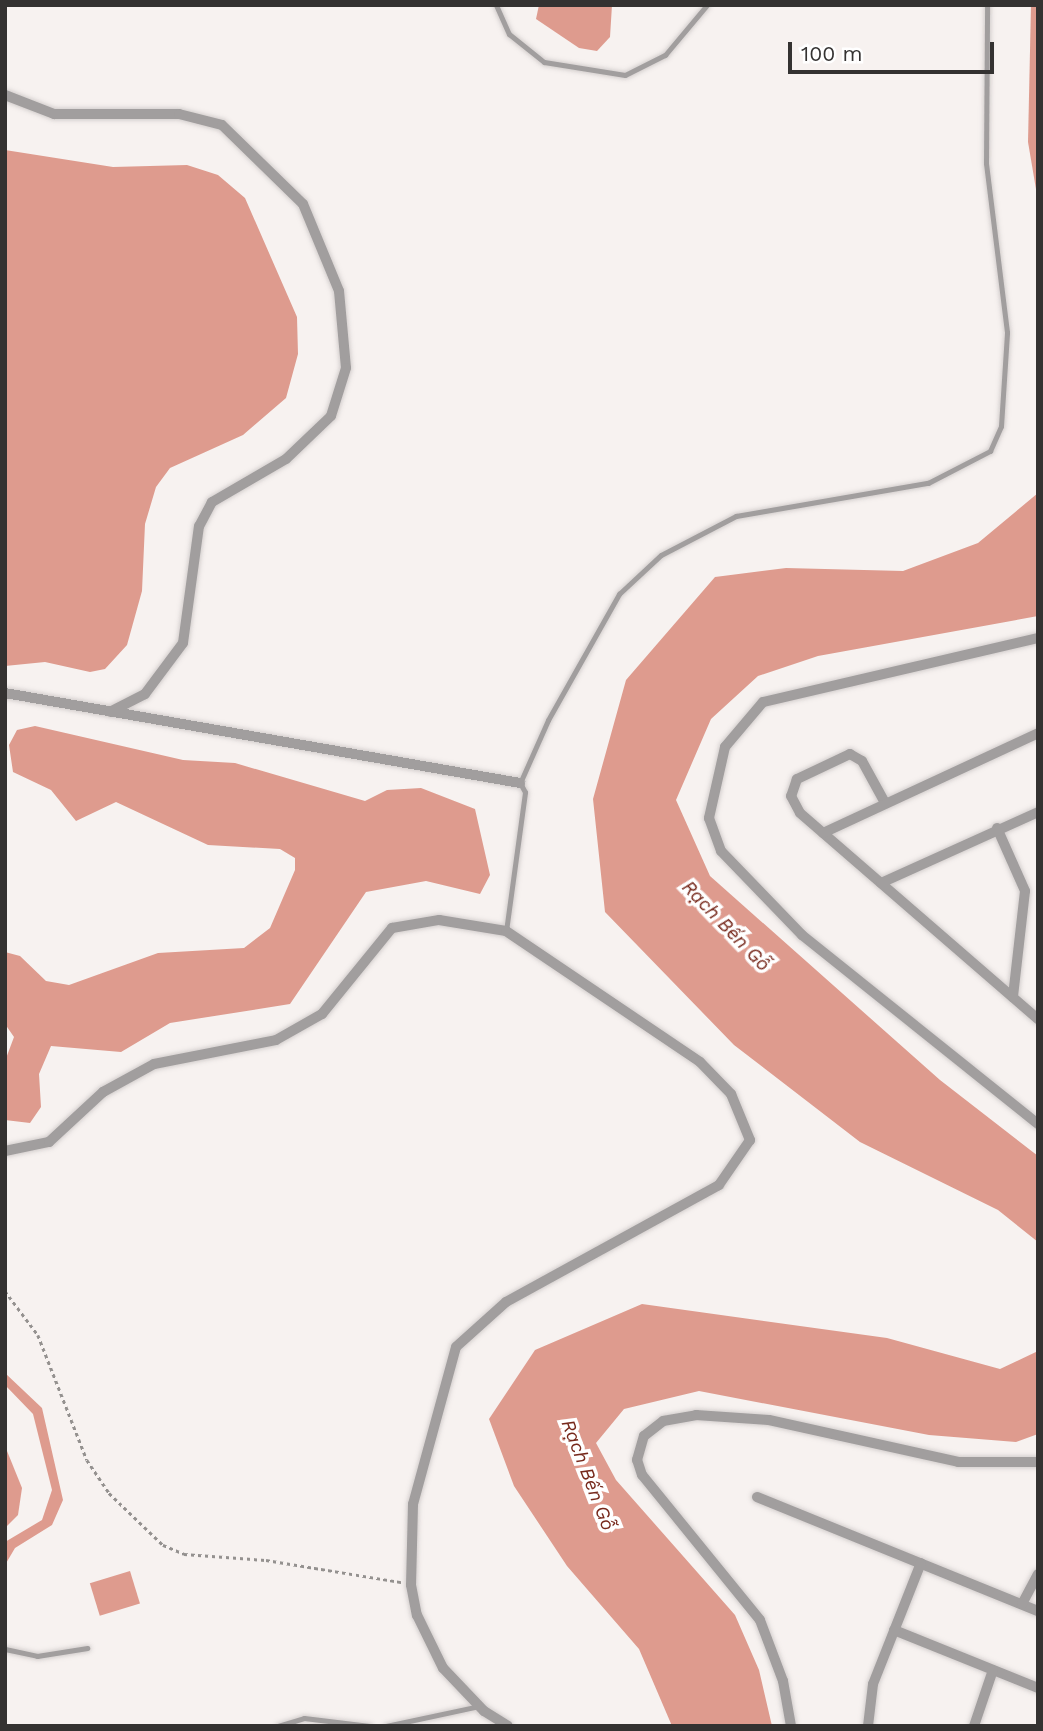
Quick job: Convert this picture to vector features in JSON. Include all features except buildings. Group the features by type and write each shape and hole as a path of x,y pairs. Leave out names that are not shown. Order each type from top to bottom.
{"street":[{"path":"5,95 54,114 179,114 222,125 303,204 339,291 346,368 331,416 286,460 212,502 199,526 183,643 145,694 110,712"},
{"path":"1038,638 763,702 726,747 709,818 721,851 802,936 978,1082 1038,1124"},
{"path":"5,693 520,783"},
{"path":"823,833 884,801 1038,733"},
{"path":"884,801 862,761 850,754 836,757 792,786 794,805 823,833 1038,1019"},
{"path":"881,883 997,828 1038,812"},
{"path":"997,828 1025,891 1013,997"},
{"path":"1025,891 1038,887"},
{"path":"5,1151 49,1142 103,1092 154,1063 276,1040 323,1014 392,928 439,920 506,931 700,1062 731,1094 750,1140 719,1185 506,1302 456,1348 413,1504 411,1585 417,1615 443,1668 479,1706 508,1726"},
{"path":"791,1726 783,1681 760,1620 642,1475 638,1460 644,1436 663,1421 696,1415 769,1420 958,1462 1038,1462"},
{"path":"757,1497 1038,1611"},
{"path":"868,1726 873,1684 921,1563"},
{"path":"1022,1604 1038,1574"},
{"path":"894,1630 1038,1688"},
{"path":"974,1726 993,1670"}],"lane":[{"path":"496,5 509,34 544,62 625,75 665,55 707,5"},
{"path":"506,931 525,792 520,783 548,720 619,594 661,555 736,516 928,483 989,451 1001,426 1007,332 986,163 987,5"},
{"path":"5,1649 37,1656 86,1648"},
{"path":"386,1726 479,1706"},
{"path":"278,1726 304,1718 370,1726"}],"path":[{"path":"5,1291 38,1335 87,1460 109,1493 163,1545 184,1554 266,1560 411,1585"}],"water":[{"path":"539,5 612,5 610,37 597,51 579,48 536,19"},
{"path":"1031,5 1038,5 1038,201 1028,142"},
{"path":"5,150 113,167 187,165 218,175 245,198 297,317 298,354 286,398 243,435 170,468 156,487 145,524 142,591 127,645 105,669 90,672 45,662 5,666"},
{"name":"Rạch Bến Gỗ","path":"1038,493 1038,616 818,656 758,676 711,719 676,800 710,876 940,1080 1038,1156 1038,1242 998,1210 860,1142 734,1045 605,912 593,799 626,680 715,577 786,568 903,571 978,543"},
{"path":"35,726 183,760 235,763 365,801 387,790 421,788 475,809 490,875 480,894 426,881 366,892 290,1004 170,1023 121,1052 51,1046 39,1074 41,1107 30,1123 5,1120 5,1061 14,1037 5,1024 5,952 20,956 46,981 69,985 158,953 244,948 270,928 295,870 295,858 280,849 208,845 116,802 76,821 51,790 13,772 9,745 17,730"},
{"name":"Rạch Bến Gỗ","path":"642,1304 887,1338 1000,1369 1038,1351 1038,1434 1016,1442 929,1435 699,1391 624,1409 596,1443 616,1480 735,1615 759,1670 772,1726 672,1726 639,1649 567,1566 514,1486 489,1419 535,1350"},
{"path":"5,1373 42,1408 63,1500 52,1525 15,1548 5,1565 5,1542 42,1520 52,1490 33,1414 5,1385"},
{"path":"5,1446 22,1488 18,1515 5,1528"},
{"path":"130,1571 140,1604 100,1616 90,1583"}]}
